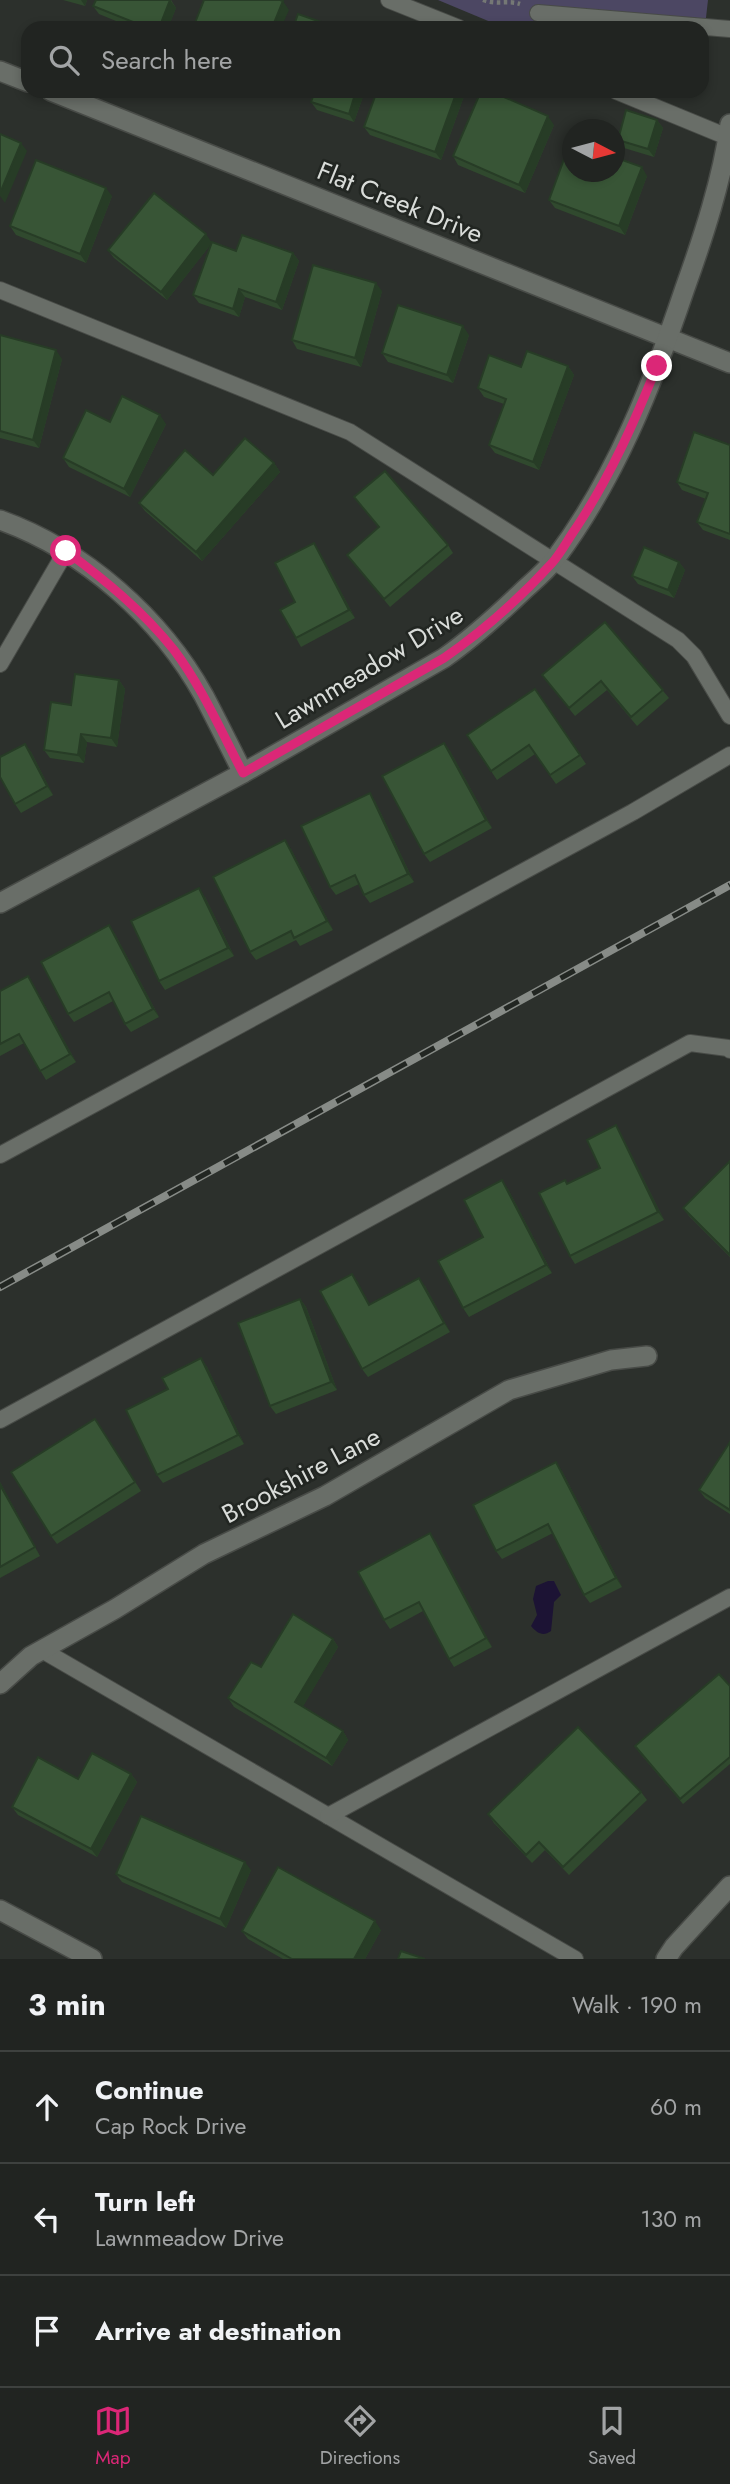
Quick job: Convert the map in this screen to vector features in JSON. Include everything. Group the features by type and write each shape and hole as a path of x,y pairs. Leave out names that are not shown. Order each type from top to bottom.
{"street":[{"path":"0,71 21,79"},
{"name":"Flat Creek Drive","path":"68,98 730,363"},
{"name":"Lawnmeadow Drive","path":"0,903 243,773 444,658 478,633 554,562 599,493 623,447 668,339 705,229 729,133"},
{"path":"0,520 66,551 104,579 140,612 173,649 204,695 243,773"},
{"name":"Brookshire Lane","path":"0,1684 42,1650 205,1555 325,1496 509,1390 611,1360 647,1356"},
{"path":"666,1959 730,1886"},
{"path":"0,1910 92,1959"}],"lane":[{"path":"389,0 442,21"},
{"path":"538,13 634,21"},
{"path":"709,27 730,29"},
{"path":"635,98 729,133"},
{"path":"0,290 350,432 678,640 694,656 730,716"},
{"path":"0,664 66,551"},
{"path":"0,1155 633,812 730,755"},
{"path":"0,1420 690,1043 730,1050"},
{"path":"328,1816 730,1597"},
{"path":"42,1650 575,1959"}],"path":[{"path":"483,0 496,4 516,2"}],"shaded area":[{"path":"438,0 708,0 706,21 488,21"},
{"path":"554,1581 561,1595 554,1602 551,1631 543,1634 531,1626 537,1615 533,1599 536,1586"}],"building":[{"path":"96,0 170,0 162,21 130,21 93,6"},
{"path":"204,0 283,1 275,21 196,21"},
{"path":"298,14 318,21 296,21"},
{"path":"312,98 354,98 349,114 311,102"},
{"path":"374,98 454,98 435,152 364,127"},
{"path":"478,98 506,98 548,116 519,185 453,156"},
{"path":"626,110 657,120 648,149 625,142 624,119"},
{"path":"0,134 21,143 0,193"},
{"path":"36,160 106,188 80,254 10,226"},
{"path":"625,161 642,167 619,226 549,200 562,165 562,182 625,182"},
{"path":"154,193 206,234 161,292 108,250"},
{"path":"242,235 293,253 276,302 239,289 233,309 193,295 212,242 236,251"},
{"path":"313,265 376,283 355,358 292,340"},
{"path":"398,305 463,326 447,375 382,353"},
{"path":"0,335 56,350 33,440 0,431"},
{"path":"527,351 568,366 533,462 489,445 506,399 478,388 489,355 521,367"},
{"path":"122,396 160,415 124,489 63,458 86,410 110,422"},
{"path":"694,432 730,445 730,534 697,522 708,493 677,482"},
{"path":"245,438 274,463 196,552 139,503 185,450 213,475"},
{"path":"385,471 448,545 384,599 347,555 379,527 354,497"},
{"path":"314,543 349,610 296,638 280,610 295,602 275,563"},
{"path":"644,547 679,562 668,590 632,576"},
{"path":"605,622 663,690 631,717 601,681 569,708 542,675"},
{"path":"75,674 119,680 111,738 81,734 78,755 44,750 51,702 71,705"},
{"path":"535,689 580,755 550,775 529,745 491,771 467,735"},
{"path":"444,743 486,820 424,854 382,776"},
{"path":"25,744 47,786 15,804 0,777 0,757"},
{"path":"370,793 408,874 364,895 355,875 330,887 301,826"},
{"path":"285,840 327,921 294,938 291,931 250,952 213,877"},
{"path":"199,888 228,948 159,981 131,921"},
{"path":"109,925 153,1009 125,1024 109,992 68,1014 41,962"},
{"path":"28,976 70,1054 40,1071 19,1034 0,1044 0,991"},
{"path":"616,1125 658,1212 570,1256 539,1193 565,1180 567,1184 600,1168 587,1140"},
{"path":"730,1161 730,1255 683,1208"},
{"path":"502,1180 546,1265 463,1308 438,1261 483,1237 464,1200"},
{"path":"352,1274 369,1305 419,1278 444,1323 362,1369 320,1291"},
{"path":"300,1299 331,1382 270,1406 238,1323"},
{"path":"201,1358 238,1435 157,1475 126,1410 168,1389 162,1378"},
{"path":"95,1419 135,1482 51,1536 11,1472"},
{"path":"730,1442 730,1510 699,1490"},
{"path":"556,1462 616,1578 584,1595 548,1524 496,1551 473,1505"},
{"path":"0,1485 35,1547 0,1567"},
{"path":"430,1533 486,1638 449,1659 419,1602 384,1620 358,1572"},
{"path":"293,1614 333,1639 295,1702 343,1731 326,1758 228,1698 251,1662 261,1667"},
{"path":"719,1674 730,1686 730,1757 680,1799 635,1746"},
{"path":"578,1727 641,1792 563,1867 539,1842 526,1855 488,1814"},
{"path":"92,1753 131,1774 91,1849 12,1807 38,1757 78,1779"},
{"path":"141,1816 245,1862 220,1919 116,1874"},
{"path":"278,1867 375,1921 354,1959 292,1959 242,1931"},
{"path":"401,1951 425,1959 398,1959"}],"railway":[{"path":"0,1287 730,885"}],"route":[{"path":"66,551 104,579 140,612 173,649 204,695 243,773 444,658 470,640 554,562 599,493 623,447 657,366"}]}
